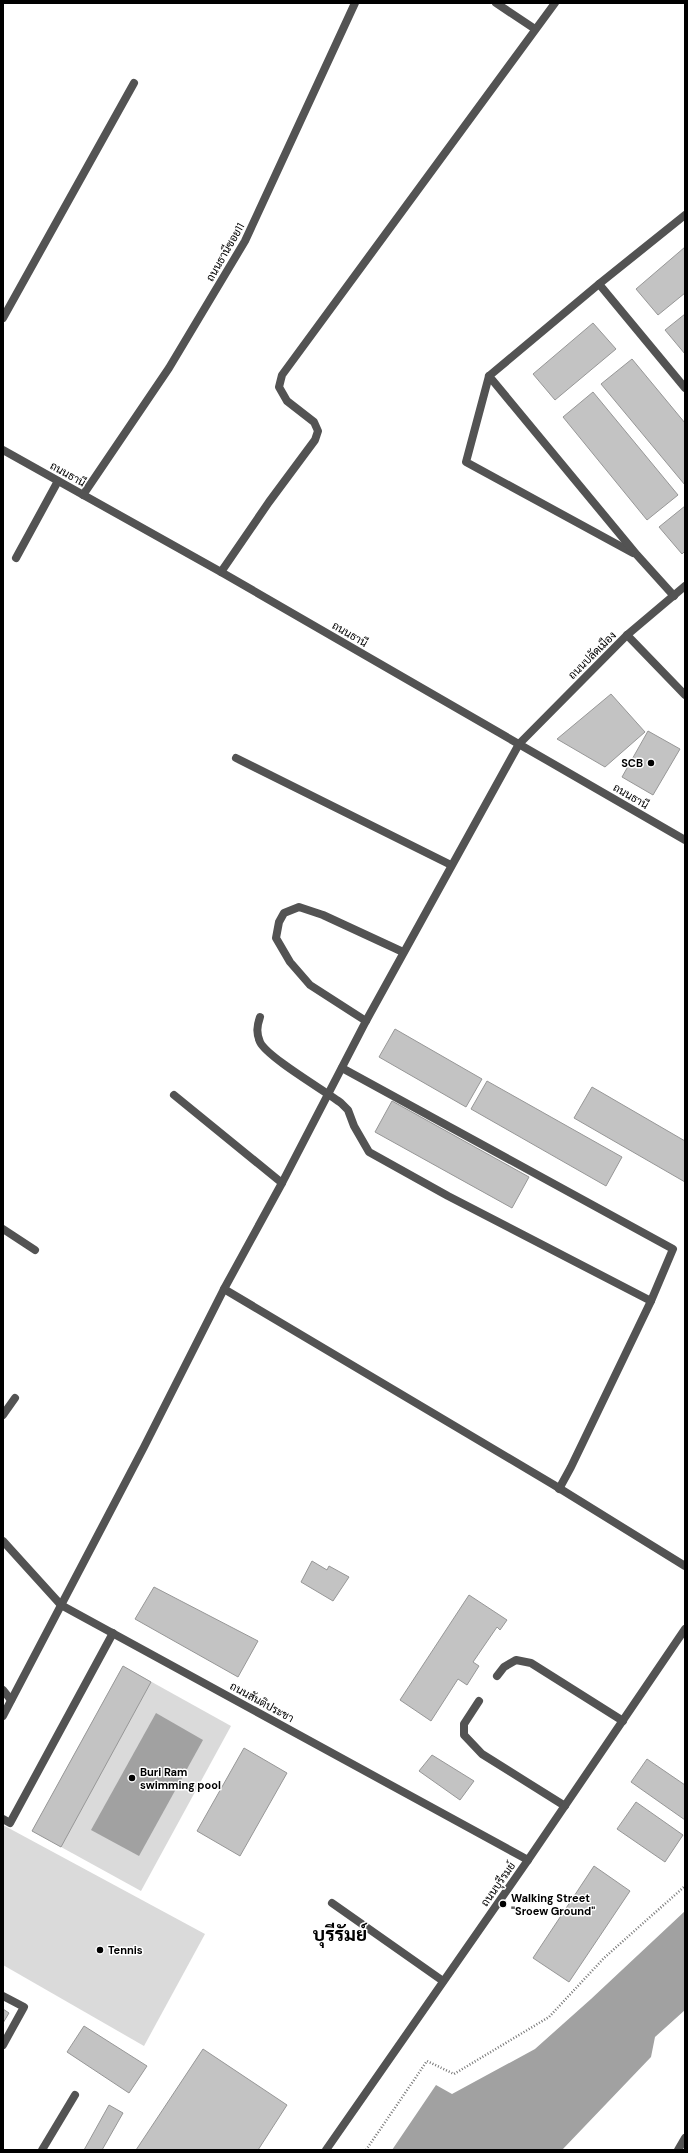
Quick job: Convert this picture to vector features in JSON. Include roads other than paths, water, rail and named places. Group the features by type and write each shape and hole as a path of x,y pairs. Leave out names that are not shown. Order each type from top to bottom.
{"street":[{"name":"ถนนธานีซอย11","path":"83,495 169,368 245,241 355,3"},
{"path":"496,3 535,29"},
{"path":"221,572 315,440 318,431 314,422 287,401 279,388 282,375 555,3"},
{"path":"3,318 134,83"},
{"path":"637,555 466,462 489,376 599,284 685,215"},
{"path":"599,284 685,388"},
{"path":"489,376 637,555 674,596"},
{"name":"ถนนธานี","path":"3,450 221,572 685,840"},
{"path":"16,558 58,481"},
{"name":"ถนนปลัดเมือง","path":"3,1716 144,1448 224,1289 282,1183 366,1021 519,744 627,635 685,586"},
{"path":"627,635 685,695"},
{"path":"236,758 451,865"},
{"path":"366,1021 310,985 290,962 276,938 279,922 284,913 298,907 323,915 403,952"},
{"path":"260,1017 256,1030 260,1043 286,1065 329,1094 348,1110 354,1126 369,1152 448,1196 651,1301"},
{"path":"342,1068 673,1249 651,1301 572,1467 559,1489"},
{"path":"174,1095 282,1183"},
{"path":"3,1229 35,1250"},
{"path":"224,1289 685,1566"},
{"path":"3,1415 15,1398"},
{"name":"ถนนสันติประชา","path":"3,1541 61,1605 113,1632 528,1860"},
{"name":"ถนนบุรีรมย์","path":"326,2150 442,1981 528,1860 685,1629"},
{"path":"3,1819 10,1823 113,1632"},
{"path":"497,1676 504,1667 516,1660 532,1663 623,1721"},
{"path":"3,1690 11,1700"},
{"path":"479,1701 464,1724 464,1735 482,1754 565,1806"},
{"path":"332,1903 442,1981"},
{"path":"3,1996 24,2007 3,2045"},
{"path":"42,2150 74,2094"},
{"path":"678,2150 685,2138"}],"place":[{"name":"SCB","path":"651,763"},
{"name":"Buri Ram swimming pool","path":"132,1778"},
{"name":"Walking Street \"Sroew Ground\"","path":"503,1904"},
{"name":"Tennis","path":"100,1950"}],"district":[{"name":"บุรีรัมย์","path":"340,1934"}]}
